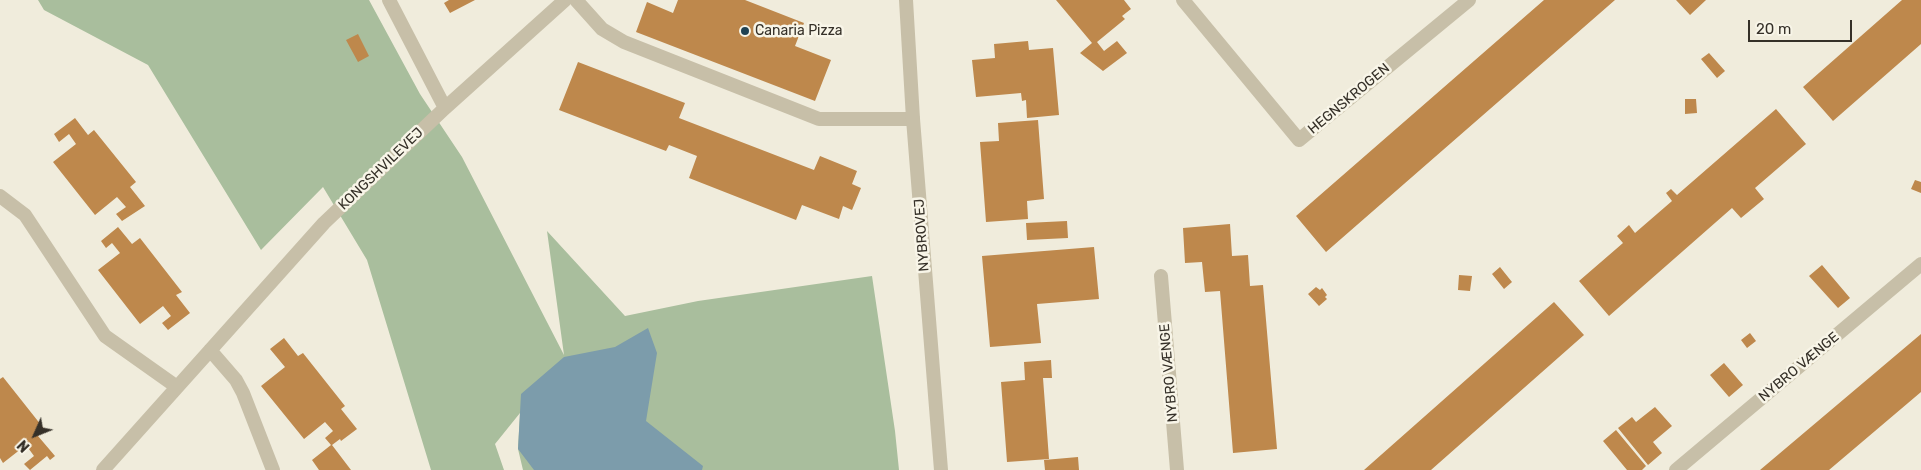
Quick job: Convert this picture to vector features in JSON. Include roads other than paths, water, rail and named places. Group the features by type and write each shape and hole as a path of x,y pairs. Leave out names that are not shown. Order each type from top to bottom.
{"street":[{"path":"388,0 445,108"},
{"name":"KONGSHVILEVEJ","path":"103,470 324,223 445,108 565,0"},
{"path":"576,0 602,29 624,42 819,119 914,120"},
{"name":"NYBROVEJ","path":"906,0 941,470"},
{"name":"HEGNSKROGEN","path":"1183,0 1299,140 1469,0"},
{"path":"0,196 25,215 105,336 177,387"},
{"name":"NYBRO VÆNGE","path":"1676,470 1921,264"},
{"name":"NYBRO VÆNGE","path":"1161,276 1177,470"},
{"path":"210,350 240,386 273,470"}],"water":[{"path":"648,328 657,353 646,421 703,466 702,470 534,470 518,449 521,394 564,357 615,347"}],"place":[{"name":"Canaria Pizza","path":"745,31"}]}
